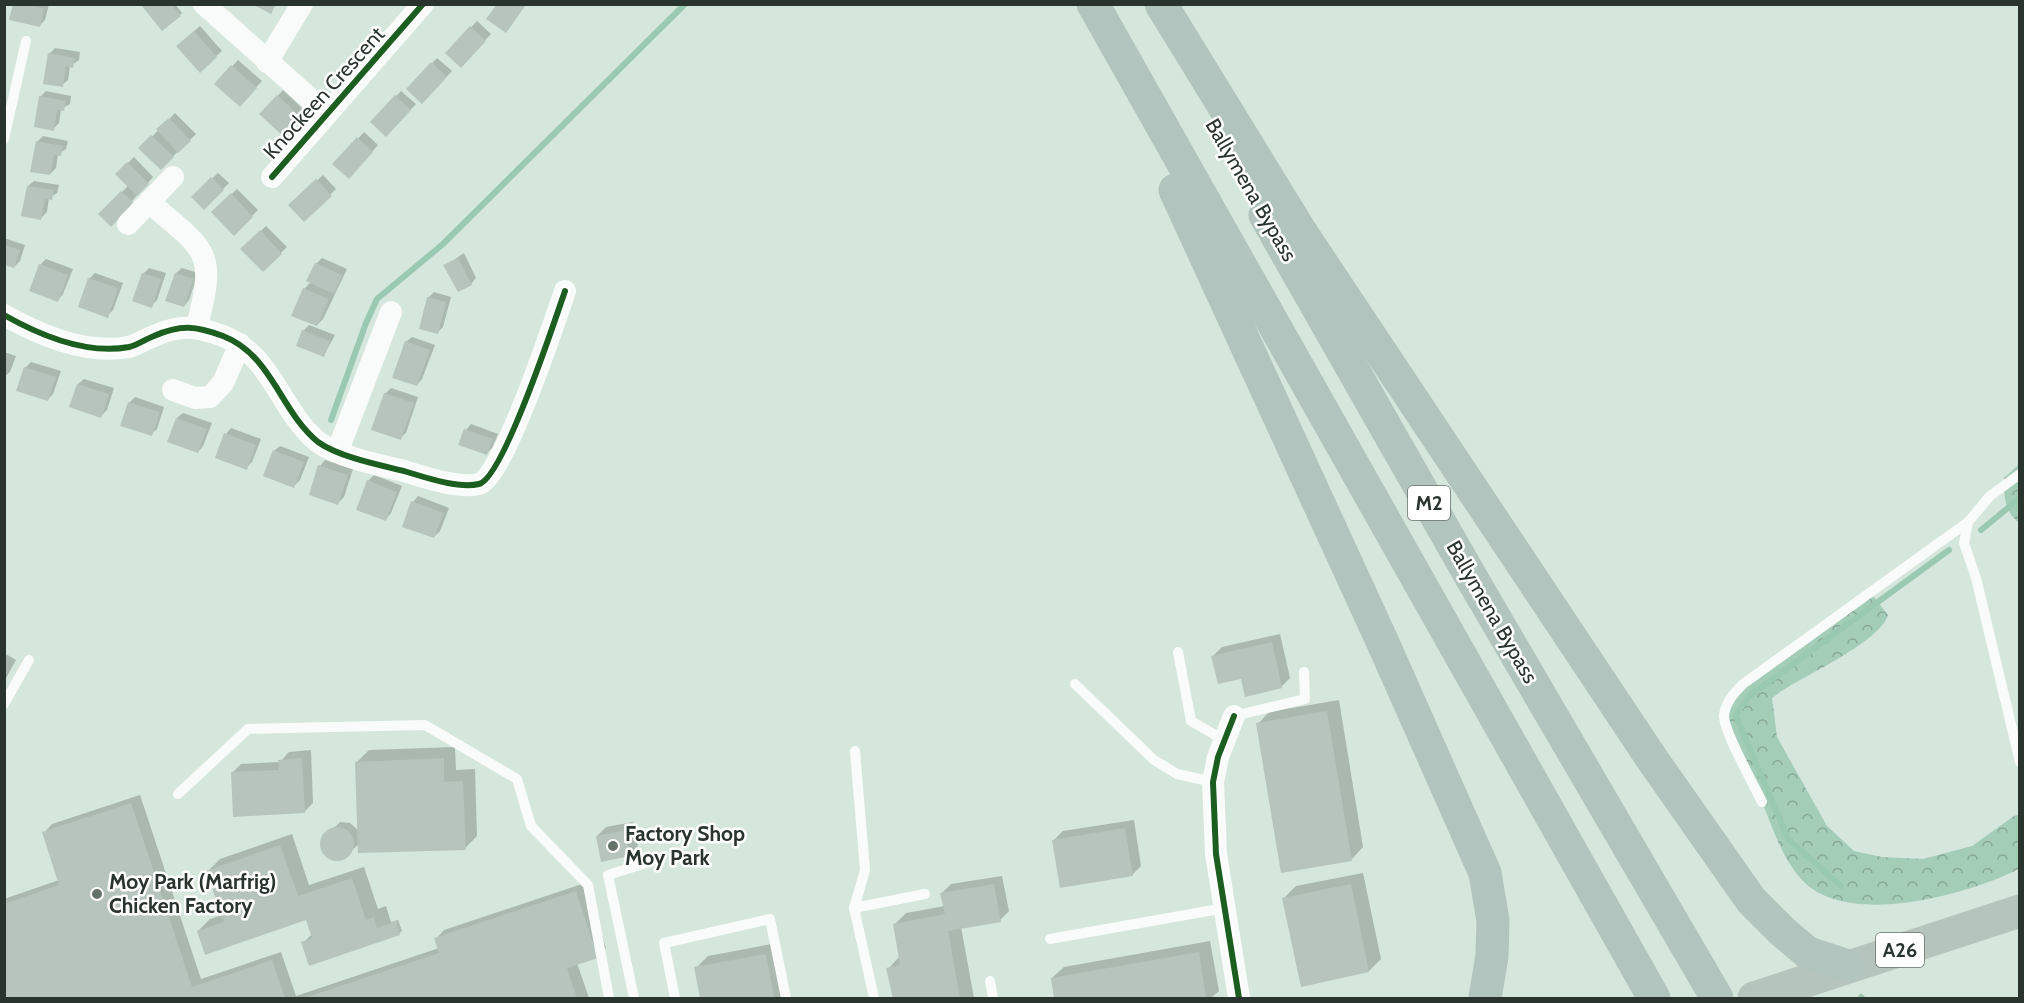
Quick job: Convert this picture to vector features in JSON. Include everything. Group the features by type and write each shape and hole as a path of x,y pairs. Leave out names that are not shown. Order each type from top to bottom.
{"highway":[{"path":"1087,4 1128,82 1485,873 1493,921 1492,956 1485,999"},
{"name":"M2","path":"1093,4 1654,999"},
{"name":"Ballymena Bypass","path":"1146,4 1471,577 1717,999"},
{"name":"M2","path":"1161,4 1301,232 1646,749 1745,891 1782,931 1808,953 1848,966"},
{"name":"A26","path":"1767,994 2019,910"}],"street":[{"name":"Knockeen Crescent","path":"204,4 327,114"},
{"path":"267,62 302,4"},
{"name":"Knockeen Crescent","path":"272,177 423,4"},
{"path":"128,224 173,177"},
{"path":"149,202 193,240 207,264 206,291 197,326"},
{"path":"4,315 24,326 71,344 100,350 131,346 169,329 197,326 240,344 256,357 296,417 319,442 359,460 446,483 480,484 491,475 510,437 565,291"},
{"path":"338,450 391,312"},
{"path":"174,390 195,398 210,397 223,383 240,344"},
{"path":"1234,716 1224,740 1213,782 1216,854 1239,999"}],"lane":[{"path":"4,140 26,41"},
{"path":"1762,802 1730,735 1724,717 1731,696 1743,684 1843,610 1968,522 1990,496 2019,474"},
{"path":"1968,522 1965,543 1976,578 2019,762"},
{"path":"1178,652 1191,721 1224,740"},
{"path":"4,704 29,660"},
{"path":"1234,716 1305,699 1304,672"},
{"path":"1075,684 1154,760 1177,774 1213,782"},
{"path":"178,794 248,729 425,725 517,779 531,826 588,885 609,999"},
{"path":"855,750 865,870 854,908 874,999"},
{"path":"634,999 608,875 643,864"},
{"path":"854,908 925,894"},
{"path":"1050,939 1225,908"},
{"path":"675,999 664,943 770,919 786,999"},
{"path":"990,981 993,999"}],"green space":[{"path":"2019,464 2018,522 2007,508 2004,478"},
{"path":"1865,595 1874,597 1888,615 1881,626 1854,649 1772,698 1777,737 1827,826 1854,851 1882,857 1923,859 1972,846 2014,816 2019,815 2019,869 1997,879 1940,896 1878,905 1848,902 1822,895 1802,880 1788,862 1724,717 1731,696"}],"building":[{"path":"13,4 44,8 40,27 9,20"},
{"path":"144,4 171,4 181,16 162,31 142,6"},
{"path":"252,4 276,4 271,14"},
{"path":"497,4 525,6 506,33 486,19"},
{"path":"470,26 486,41 461,68 445,53"},
{"path":"194,31 217,57 200,73 176,46"},
{"path":"48,53 75,58 73,68 66,66 63,87 43,84"},
{"path":"431,62 447,77 422,104 406,89"},
{"path":"231,65 257,88 240,107 214,84"},
{"path":"277,95 301,117 283,136 259,114"},
{"path":"395,95 411,110 386,137 370,122"},
{"path":"39,96 66,101 64,111 57,110 54,131 34,127"},
{"path":"169,118 191,141 178,153 156,129"},
{"path":"151,135 174,157 161,170 138,148"},
{"path":"357,137 373,152 349,179 332,164"},
{"path":"36,141 63,146 61,156 54,155 50,175 30,172"},
{"path":"127,162 149,184 137,196 115,174"},
{"path":"211,177 224,190 204,210 191,197"},
{"path":"316,179 332,196 304,222 288,205"},
{"path":"27,186 54,190 52,200 45,199 41,220 21,216"},
{"path":"121,191 134,203 111,227 98,214"},
{"path":"231,193 253,217 234,236 211,212"},
{"path":"260,230 282,254 263,272 240,249"},
{"path":"4,245 20,250 14,268 4,265"},
{"path":"458,258 472,285 458,292 443,265"},
{"path":"315,263 342,275 334,294 306,281"},
{"path":"39,264 68,275 58,302 29,291"},
{"path":"142,273 161,279 152,308 132,301"},
{"path":"175,273 194,279 184,307 165,301"},
{"path":"88,278 118,288 108,318 78,307"},
{"path":"303,288 329,299 317,326 291,316"},
{"path":"427,297 446,302 438,334 419,329"},
{"path":"302,330 330,341 324,357 296,346"},
{"path":"405,341 430,350 417,386 392,378"},
{"path":"24,367 56,377 48,401 16,391"},
{"path":"77,384 109,394 101,418 69,407"},
{"path":"384,393 414,403 401,440 371,430"},
{"path":"128,402 160,412 152,436 120,426"},
{"path":"176,418 207,429 198,453 167,442"},
{"path":"464,429 493,439 487,455 458,445"},
{"path":"224,433 256,445 247,470 215,458"},
{"path":"273,450 304,462 294,488 263,476"},
{"path":"318,465 348,475 338,505 309,495"},
{"path":"367,480 397,492 386,521 356,510"},
{"path":"411,501 444,513 434,538 402,527"},
{"path":"1272,642 1282,688 1245,697 1241,679 1218,684 1211,656"},
{"path":"1327,711 1352,861 1281,873 1256,723"},
{"path":"302,758 305,813 233,817 231,772 279,770 278,760"},
{"path":"444,758 444,782 463,781 466,850 358,853 355,762"},
{"name":"Moy Park (Marfrig) Chicken Factory","path":"131,803 192,987 272,960 285,998 4,998 4,904 59,885 42,832"},
{"path":"337,827 349,832 354,844 349,856 337,861 325,856 320,844 325,832"},
{"path":"1125,828 1133,876 1060,888 1052,840"},
{"name":"Factory Shop Moy Park","path":"625,830 630,856 601,862 596,836"},
{"path":"280,845 298,896 352,878 366,920 374,917 377,928 396,921 400,935 309,966 301,942 312,938 306,920 205,955 197,931 224,922 206,871"},
{"path":"994,884 1001,922 948,931 960,998 893,998 886,968 900,965 893,924 945,914 940,893"},
{"path":"1351,884 1369,972 1301,987 1282,898"},
{"path":"576,891 598,958 567,968 577,998 304,998 439,953 434,938"},
{"path":"1199,952 1206,998 1054,998 1051,978"},
{"path":"766,954 774,998 700,998 694,967"}],"waterway":[{"path":"331,420 377,299 443,244 685,4"},
{"path":"1981,530 2020,498"},
{"path":"1841,886 1788,839 1736,716 1748,697 1949,550"}],"cycle path":[{"path":"272,177 423,4"},
{"path":"4,315 64,342 97,348 129,347 164,332 181,328 196,328 223,336 240,345 253,356 265,370 294,415 318,442 360,460 451,484 471,485 479,484 489,475 501,455 540,363 565,291"},
{"path":"1234,716 1218,757 1213,782 1216,854 1239,998"}],"place":[{"name":"Factory Shop Moy Park","path":"613,846"},
{"name":"Moy Park (Marfrig) Chicken Factory","path":"97,894"}]}
